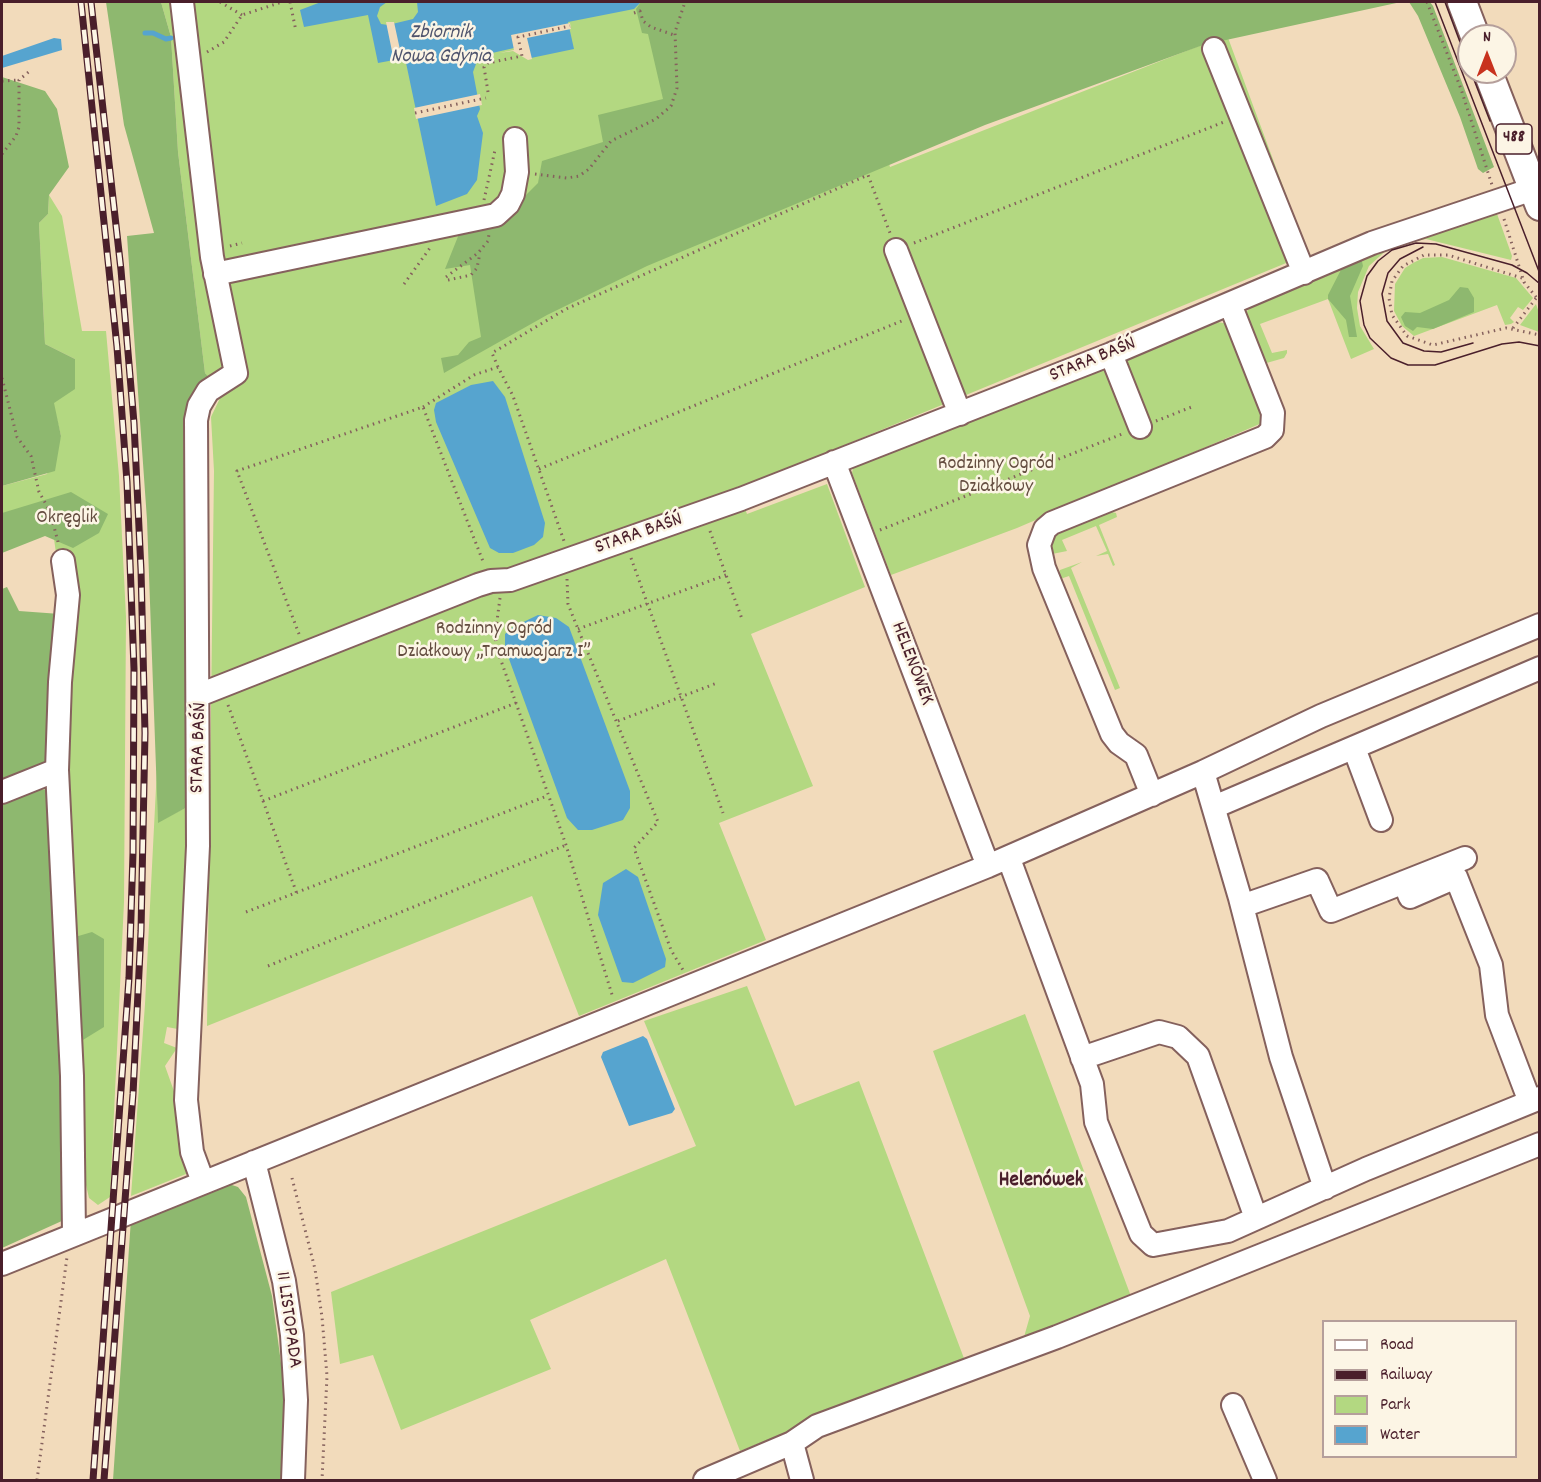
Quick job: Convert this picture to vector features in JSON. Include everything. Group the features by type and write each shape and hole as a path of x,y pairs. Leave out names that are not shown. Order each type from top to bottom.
{"main road":[{"path":"1462,2 1470,24"},
{"name":"488","path":"1493,84 1536,198"}],"street":[{"path":"182,2 216,274 236,373 211,387 202,399 196,416 199,695"},
{"path":"1214,49 1304,273"},
{"path":"216,274 496,214 508,204 517,172 515,139"},
{"name":"STARA BAŚŃ","path":"203,1182 192,1152 186,1100 198,846 199,695 500,580 570,559 741,499 1111,354 1384,238 1498,202 1536,198"},
{"path":"896,250 960,414"},
{"path":"1152,795 1136,755 1119,743 1112,734 1044,568 1039,544 1045,529 1052,523 1265,437 1272,430 1273,412 1230,304"},
{"path":"1111,354 1140,427"},
{"name":"HELENÓWEK","path":"834,462 988,866"},
{"path":"63,561 68,595 60,682 57,770 72,1076 74,1233"},
{"path":"2,1264 988,866 1152,795 1321,716 1539,625"},
{"path":"1214,807 1539,668"},
{"path":"1354,748 1381,820"},
{"path":"2,792 57,770"},
{"path":"1203,772 1242,906 1281,1057 1325,1188"},
{"path":"1242,906 1317,880 1331,911 1465,858"},
{"path":"1012,867 1092,1084 1096,1122 1141,1234 1153,1245 1228,1231 1535,1100 1497,1015 1491,965 1456,877 1410,897 1404,882"},
{"path":"1082,1058 1160,1032 1178,1037 1198,1056 1256,1218"},
{"path":"705,1480 792,1443 817,1426 1057,1337 1539,1144"},
{"name":"11 LISTOPADA","path":"254,1162 284,1281 292,1335 296,1400 293,1480"},
{"path":"1233,1406 1265,1480"},
{"path":"792,1443 802,1480"}],"path":[{"path":"220,2 242,15"},
{"path":"188,54 216,48 232,33 242,15 282,2"},
{"path":"290,2 296,30"},
{"path":"517,172 567,178 579,176 589,169 614,138 664,113 676,95 674,35 677,19 685,2"},
{"path":"1427,2 1461,88 1522,278 1539,302"},
{"path":"634,13 640,11 643,21 651,27 674,35"},
{"path":"488,92 484,67 488,63 522,56 518,37 570,26"},
{"path":"2,81 19,80 32,70"},
{"path":"2,154 16,136 19,127 19,80"},
{"path":"415,113 486,98"},
{"path":"686,976 671,950 634,849 658,822 568,604 567,579 570,559 513,396 492,353 566,309 868,175 896,250 1240,116"},
{"path":"480,251 479,262 471,275 447,279 480,251 489,237 485,217"},
{"path":"404,284 419,267 430,248 434,227"},
{"path":"229,247 242,243"},
{"path":"1522,278 1436,253 1413,259 1403,266 1390,290 1389,307 1395,323 1407,336 1419,342 1444,344 1496,329 1513,328 1539,335"},
{"path":"1513,328 1537,297"},
{"path":"539,469 921,313"},
{"path":"306,653 237,471 423,407 474,375 498,367"},
{"path":"2,378 3,398 17,437 31,456 39,492 50,511 63,561"},
{"path":"863,537 1194,406"},
{"path":"423,407 500,580 495,636 547,796 566,845 615,1002"},
{"path":"703,512 742,619"},
{"path":"625,540 723,813"},
{"path":"578,629 726,575"},
{"path":"618,721 717,683"},
{"path":"221,686 297,894"},
{"path":"263,801 516,703"},
{"path":"246,912 547,796"},
{"path":"268,966 566,845"},
{"path":"292,1178 315,1269 322,1317 327,1376 322,1480"},
{"path":"37,1480 68,1251 74,1233"}],"green space":[{"path":"106,2 161,2 171,37 178,152 205,373 210,379 186,432 185,534 191,805 158,823 147,520 127,236 154,233 124,125"},
{"name":"Rodzinny Ogród Działkowy „Tramwajarz I”","path":"161,2 846,2 890,167 1227,35 1308,254 738,489 747,514 827,484 865,587 751,634 813,786 719,823 766,940 579,1016 532,896 207,1026 214,471 211,417 221,396 205,373 178,152 171,37"},
{"path":"641,2 1401,2 1203,45 985,125 647,266 547,315 444,373 441,358 458,355 469,342 481,337 470,265 445,269 459,234 515,206 538,183 542,161 603,142 598,115 663,99 648,34 642,33 636,9"},
{"path":"1409,2 1430,2 1457,69 1457,84 1463,84 1494,167 1483,173 1478,169 1460,117 1418,16"},
{"name":"Okręglik","path":"2,77 45,91 57,109 69,167 49,195 48,214 39,223 45,344 75,359 75,389 54,403 61,436 55,471 2,486"},
{"path":"49,195 62,216 82,331 106,331 119,476 126,617 124,902 110,1197 98,1205 89,1198 83,1172 57,943 62,595 54,539 73,547 2,513 2,486 47,474 61,436 53,403 75,359 45,344 39,223 48,214"},
{"path":"1496,211 1512,256 1511,260 1426,239 1390,247 1369,266 1358,292 1357,308 1360,326 1374,349 1351,359 1328,299 1260,324 1272,353 1287,350 1284,358 1263,364 1245,315 1251,305 1345,262"},
{"path":"1361,257 1363,266 1350,296 1357,337 1349,337 1346,320 1328,299 1328,295 1345,262"},
{"path":"1442,257 1516,278 1533,298 1523,310 1518,307 1510,318 1514,322 1511,324 1505,325 1497,305 1414,336 1402,326 1394,311 1395,284 1405,268 1413,263 1423,258"},
{"path":"1460,287 1468,288 1474,298 1474,312 1433,329 1417,327 1413,331 1405,326 1401,317 1405,312 1420,313 1449,300"},
{"path":"1536,304 1539,313 1539,332 1520,325"},
{"name":"Rodzinny Ogród Działkowy","path":"1213,321 1228,324 1264,411 1262,423 1017,528 891,575 852,473 854,464"},
{"name":"Okręglik","path":"71,492 108,514 99,533 73,548 45,536 2,553 2,513"},
{"path":"1108,511 1116,513 1117,517 1099,525 1115,565 1113,566 1108,554 1096,556 1107,551 1096,526 1062,540 1067,551 1052,554 1049,548 1055,533"},
{"path":"1082,562 1071,568 1120,688 1115,690 1069,576 1057,580 1060,570"},
{"path":"7,587 19,611 60,614 58,762 2,784 2,589"},
{"path":"157,768 158,822 191,805 183,1030 167,1027 164,1043 177,1048 165,1066 180,1108 189,1169 186,1174 131,1196 145,1004"},
{"path":"58,789 58,942 92,932 104,939 104,1027 78,1043 64,1220 2,1248 2,800 24,790"},
{"path":"747,986 795,1106 859,1081 965,1361 740,1451 666,1259 530,1320 551,1369 401,1430 373,1355 340,1364 331,1292 696,1146 644,1021"},
{"path":"1025,1014 1132,1299 1024,1337 1030,1316 933,1051"},
{"path":"229,1184 238,1187 246,1197 272,1296 285,1393 285,1480 113,1480 131,1219"}],"water":[{"name":"Zbiornik Nowa Gdynia","path":"321,2 387,2 380,7 377,16 381,24 388,25 413,19 418,12 417,2 641,2 634,9 568,22 574,49 531,58 514,48 479,56 473,72 480,109 477,116 483,133 477,180 467,194 436,206 405,58 378,63 368,15 304,27 300,10"},
{"path":"54,38 61,39 62,50 2,68 2,56"},
{"path":"493,381 505,397 545,523 543,537 534,545 513,553 499,553 490,548 436,422 434,410 436,403 471,385"},
{"path":"538,615 556,618 569,627 630,791 630,808 623,820 592,830 578,830 567,818 505,648 505,634 513,627"},
{"path":"626,869 638,877 666,959 665,967 633,983 622,982 598,915 603,883"},
{"path":"643,1036 647,1039 675,1109 672,1113 629,1126 601,1057 603,1052"}],"pier":[{"path":"386,22 394,22 402,59 394,61"},
{"path":"570,23 571,29 527,38 532,59 528,60 513,51 499,53 514,50 511,35"},
{"path":"480,94 482,105 416,119 414,108"}],"waterway":[{"path":"145,33 153,33 166,39 171,38"}],"tram line":[{"path":"1435,2 1540,274"},
{"path":"1445,2 1457,34"},
{"path":"1476,84 1490,121"},
{"path":"1540,284 1527,273 1512,265 1436,244 1416,243 1392,250 1378,261 1367,276 1360,301 1364,325 1370,338 1391,358 1408,365 1435,365 1502,344 1519,342 1540,346"},
{"path":"1423,247 1400,259 1388,273 1382,294 1387,321 1403,343 1424,351 1441,352 1473,343"}],"railway":[{"path":"81,2 117,347 127,482 134,669 133,853 129,978 93,1480"},
{"path":"91,2 121,270 134,423 145,733 141,931 133,1094 104,1480"}],"district":[{"name":"Helenówek","path":"1041,1182"}]}
